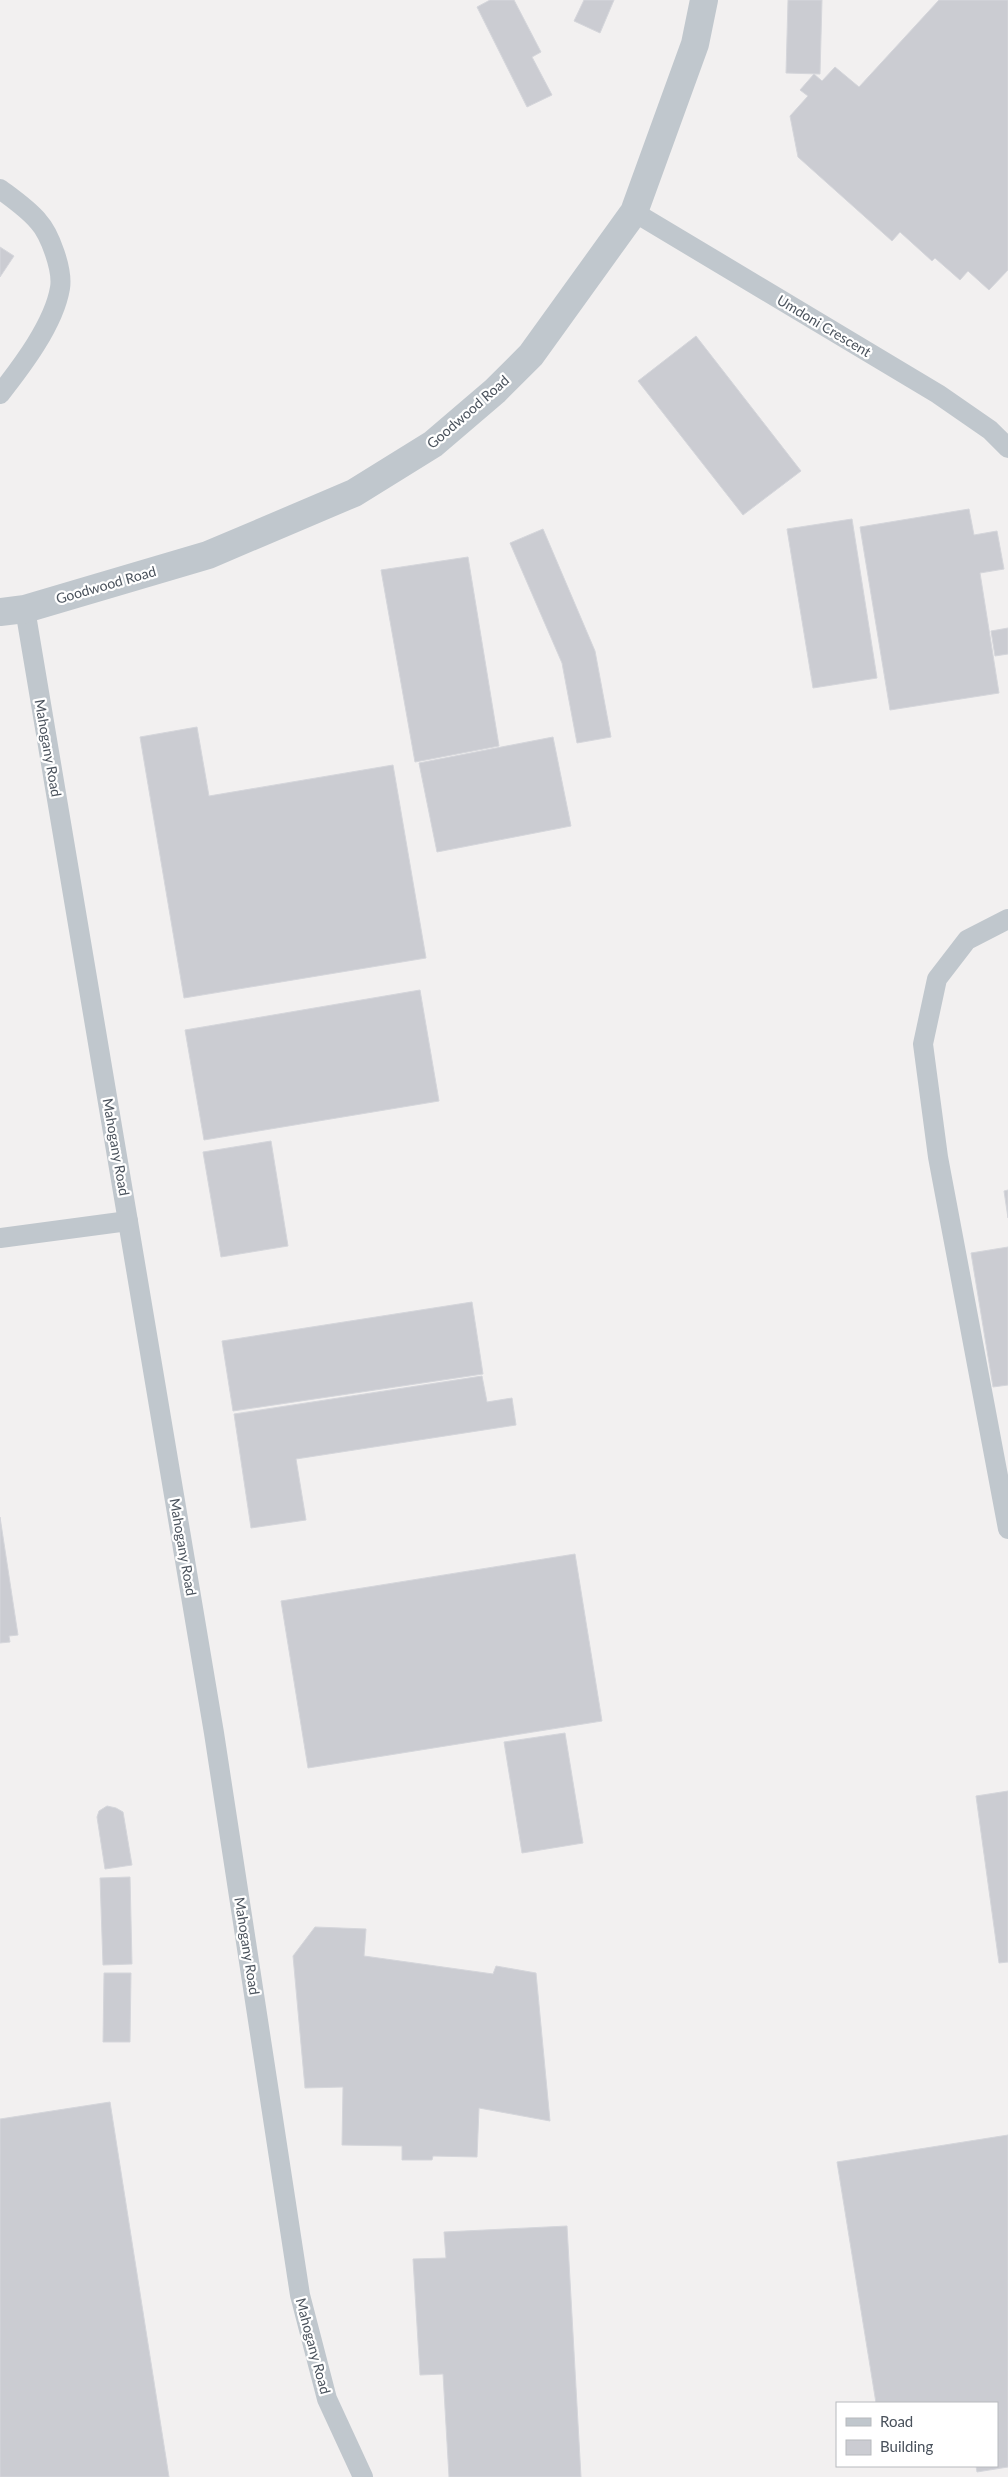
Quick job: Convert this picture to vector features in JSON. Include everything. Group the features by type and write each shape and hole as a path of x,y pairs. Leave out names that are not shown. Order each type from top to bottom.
{"street":[{"name":"Goodwood Road","path":"13,610 208,555 354,493 433,444 495,391 531,355 634,212 694,44 704,0"}],"lane":[{"path":"0,189 38,221 52,242 60,287 49,319 19,370 0,394"},
{"name":"Umdoni Crescent","path":"634,212 938,394 990,430 1008,448"},
{"name":"Mahogany Road","path":"13,610 128,1221 214,1733 300,2295 327,2399 363,2477"},
{"path":"1008,919 967,940 937,979 923,1044 938,1157 1008,1529"},
{"path":"0,1238 128,1221"}],"building":[{"path":"490,0 514,0 541,52 532,57 552,95 527,107 477,7"},
{"path":"584,0 614,0 600,33 574,21"},
{"path":"788,0 822,0 820,74 786,73"},
{"path":"939,0 1008,0 1008,270 989,290 968,271 960,280 935,258 932,261 900,232 892,241 798,157 790,116 808,96 800,90 814,74 822,81 835,67 859,87"},
{"path":"0,247 14,256 0,277"},
{"path":"696,336 801,471 743,515 638,381"},
{"path":"969,509 974,535 997,531 1004,569 980,573 999,693 890,710 860,527"},
{"path":"852,519 877,678 813,688 787,529"},
{"path":"543,529 595,651 611,737 577,743 562,663 510,543"},
{"path":"468,557 499,746 415,762 381,570"},
{"path":"1008,628 1008,654 995,656 991,631"},
{"path":"197,727 209,796 393,765 426,958 184,998 140,737"},
{"path":"553,737 571,826 437,852 419,763"},
{"path":"420,990 439,1101 204,1140 185,1030"},
{"path":"271,1141 288,1246 221,1257 203,1152"},
{"path":"1008,1190 1008,1218 1004,1191"},
{"path":"1008,1247 1008,1385 993,1387 971,1253"},
{"path":"472,1302 483,1374 233,1411 222,1341"},
{"path":"482,1376 487,1402 512,1398 516,1425 296,1459 306,1520 251,1528 234,1414"},
{"path":"0,1517 18,1635 9,1636 10,1642 0,1643"},
{"path":"575,1554 602,1721 308,1768 281,1601"},
{"path":"565,1733 583,1843 522,1853 504,1742"},
{"path":"1008,1791 1008,1962 999,1963 976,1796"},
{"path":"107,1806 123,1812 132,1865 105,1869 97,1817 99,1811"},
{"path":"130,1877 132,1964 103,1965 100,1878"},
{"path":"315,1927 366,1929 364,1956 493,1974 496,1966 536,1973 550,2121 479,2108 477,2157 433,2156 432,2160 402,2160 402,2146 342,2145 343,2087 305,2088 293,1956"},
{"path":"104,1973 131,1973 130,2042 103,2042"},
{"path":"110,2102 169,2477 0,2477 0,2119"},
{"path":"1008,2135 1008,2467 977,2472 976,2467 998,2467 998,2402 876,2402 837,2162"},
{"path":"567,2226 581,2477 449,2477 443,2374 420,2375 413,2259 446,2258 444,2232"}]}
